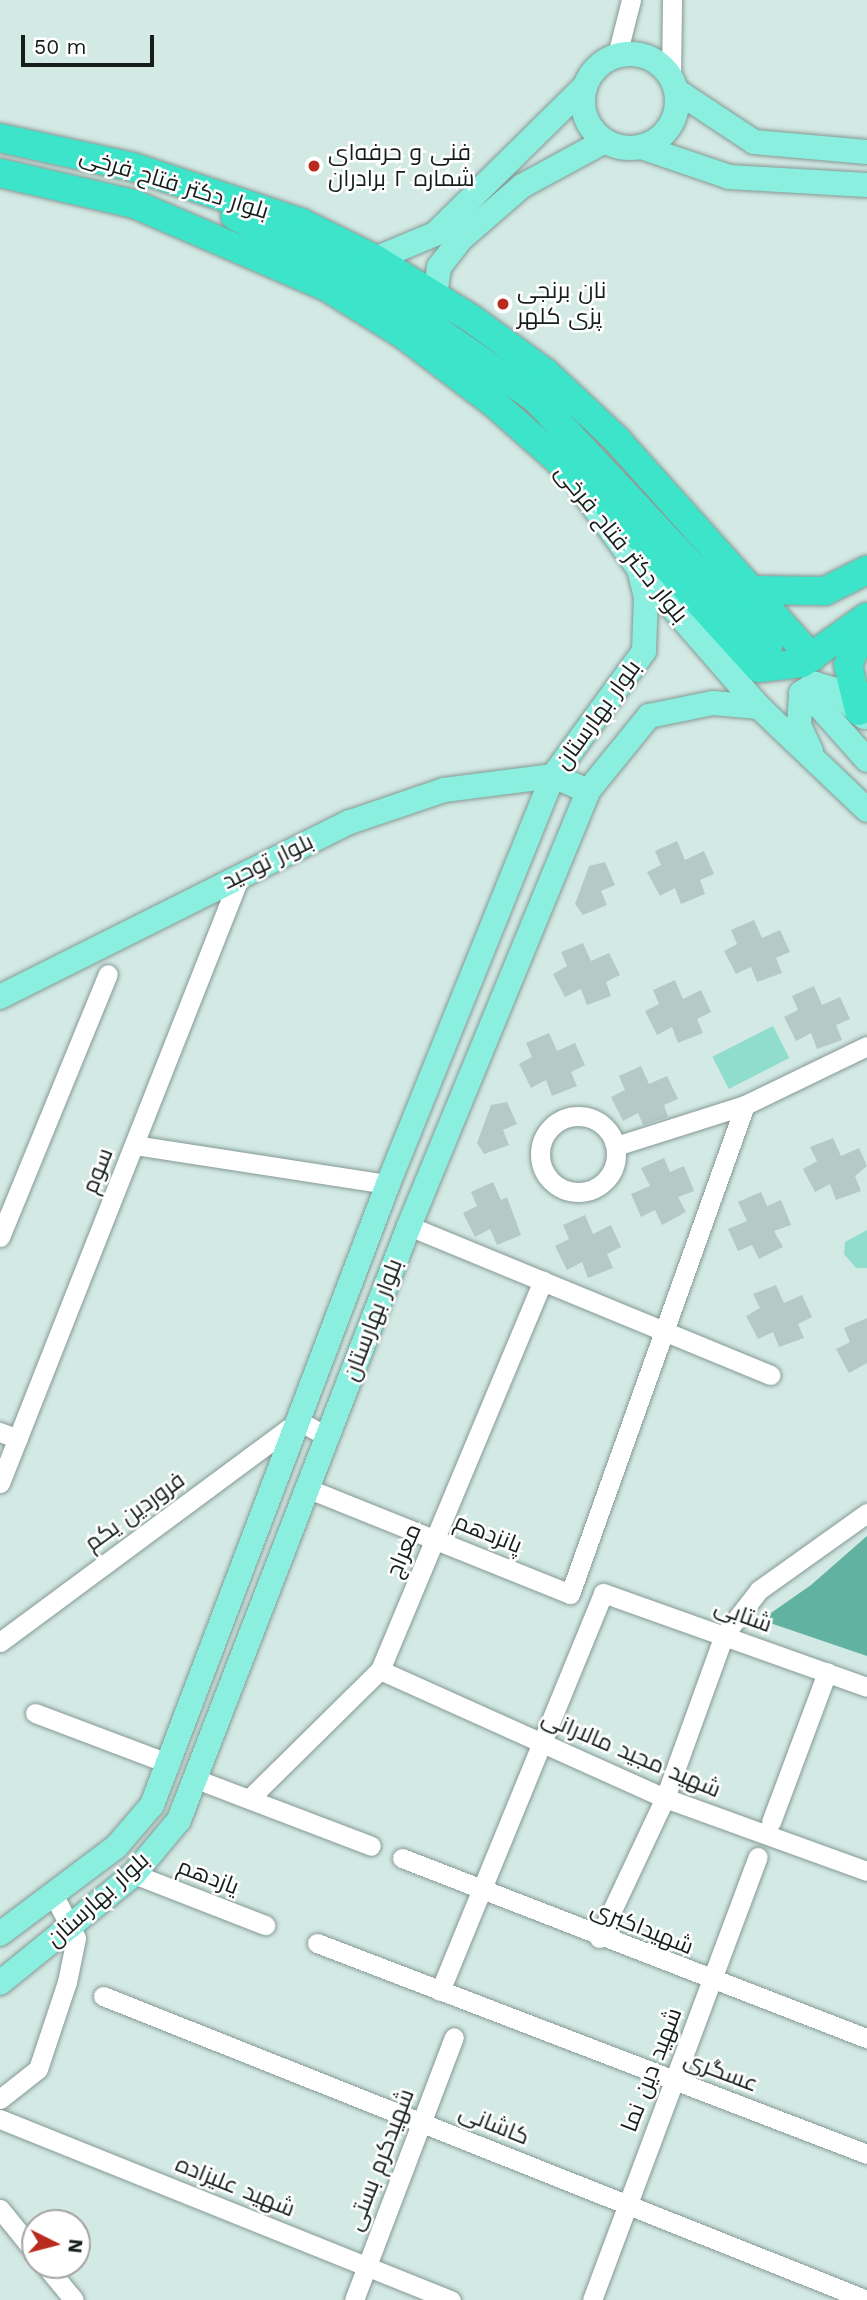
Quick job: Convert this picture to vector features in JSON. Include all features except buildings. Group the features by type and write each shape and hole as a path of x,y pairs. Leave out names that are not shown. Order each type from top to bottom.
{"highway":[{"name":"بلوار دکتر فتاح فرخی","path":"0,138 133,167 302,223 375,259 435,296 546,373 617,440 812,658"},
{"path":"133,167 369,283 455,338 536,399 768,648"},
{"name":"بلوار دکتر فتاح فرخی","path":"0,173 134,204 327,287 495,404 576,482"},
{"path":"576,482 621,516 750,662 779,670 812,658 867,619"},
{"path":"752,590 825,591 867,570"},
{"path":"863,715 848,665 867,619"}],"main road":[{"path":"375,259 435,234 585,86 592,72 618,55 648,57 674,84 754,142 867,152"},
{"path":"641,147 670,128 674,84"},
{"path":"585,86 586,117 605,141"},
{"path":"435,296 439,267 462,238 522,186 605,141 641,147 729,177 867,185"},
{"name":"بلوار دکتر فتاح فرخی","path":"576,482 639,569 759,707 813,756 865,811"},
{"name":"بلوار بهارستان","path":"0,1934 116,1847 152,1805 170,1764 388,1184 553,776 644,651 646,597 639,569"},
{"path":"813,756 799,725 801,693 815,684 833,689 863,715"},
{"name":"بلوار بهارستان","path":"0,1983 134,1874 179,1820 409,1226 588,791 649,716 713,704 759,707"},
{"path":"819,706 867,760"},
{"path":"553,776 588,791"},
{"name":"بلوار توحید","path":"0,998 350,822 444,790 553,776"}],"street":[{"path":"618,55 631,0"},
{"path":"672,0 674,84"},
{"name":"سوم","path":"0,1483 9,1435 135,1145 240,876"},
{"path":"0,1237 108,974"},
{"path":"616,1146 745,1105 867,1046"},
{"path":"664,1331 745,1105"},
{"path":"135,1145 388,1184"},
{"path":"409,1226 771,1375"},
{"name":"معراج","path":"249,1799 380,1670 542,1281"},
{"name":"پانزدهم","path":"309,1489 570,1594 664,1331"},
{"path":"299,1421 328,1437"},
{"name":"فروردین یکم","path":"0,1642 299,1421"},
{"path":"599,1938 665,1798 724,1635 759,1590 867,1513"},
{"name":"شتابی","path":"543,1744 603,1593 867,1687"},
{"name":"شهید مجید مالارانی","path":"380,1670 665,1798 867,1871"},
{"path":"771,1822 827,1672"},
{"path":"35,1713 170,1764"},
{"path":"317,1943 440,1991 543,1744"},
{"path":"197,1779 371,1846"},
{"name":"شهید دین نما","path":"592,2300 758,1857"},
{"name":"شهیداکبری","path":"402,1858 711,1982 867,2038"},
{"name":"یازدهم","path":"134,1874 265,1925"},
{"path":"0,2099 38,2069 69,1972 74,1925 53,1894"},
{"name":"عسگری","path":"440,1991 867,2154"},
{"name":"کاشانی","path":"103,1996 867,2300"},
{"name":"شهیدکرم بستی","path":"354,2300 454,2037"},
{"name":"شهید علیزاده","path":"0,2119 451,2300"},
{"path":"0,2209 21,2235"},
{"path":"57,2279 74,2300"}],"green space":[{"path":"773,1026 789,1058 729,1089 712,1057"},
{"path":"867,1230 867,1268 856,1268 844,1254 845,1242"},
{"path":"867,1536 867,1656 761,1620 811,1585"}],"place":[{"name":"فنی و حرفه‌ای شماره ۲ برادران","path":"314,166"},
{"name":"نان برنجی پزی کلهر","path":"503,304"}]}
